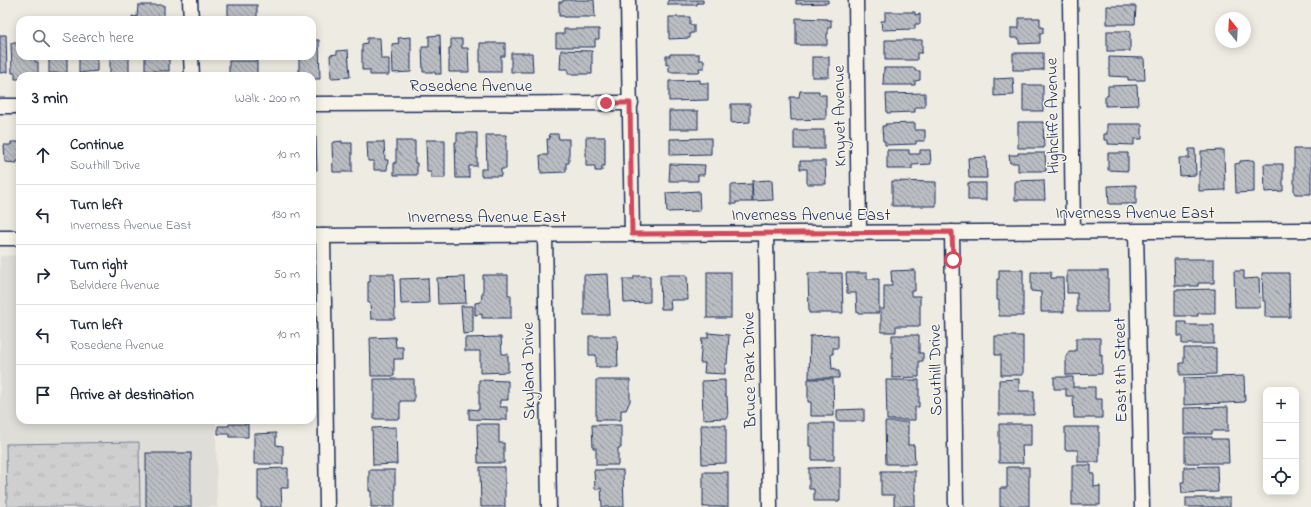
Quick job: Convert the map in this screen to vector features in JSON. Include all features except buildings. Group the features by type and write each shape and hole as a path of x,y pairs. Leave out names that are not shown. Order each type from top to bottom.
{"street":[{"path":"190,0 191,16"},
{"path":"628,0 632,234"},
{"name":"Knyvet Avenue","path":"856,0 859,232"},
{"name":"Highcliffe Avenue","path":"1070,0 1073,232"},
{"path":"191,60 192,72"},
{"name":"Rosedene Avenue","path":"316,104 630,103"},
{"path":"0,106 16,106"},
{"name":"Inverness Avenue East","path":"318,236 1311,230"},
{"name":"Southill Drive","path":"952,232 956,507"},
{"name":"East 8th Street","path":"1136,232 1142,507"},
{"name":"Bruce Park Drive","path":"766,233 770,507"},
{"name":"Skyland Drive","path":"545,234 549,507"},
{"path":"318,236 328,507"},
{"path":"0,238 16,238"}],"shaded area":[{"path":"16,255 16,424 216,424 217,507 0,507 0,256"}],"green space":[{"path":"139,442 140,507 7,507 6,444"}],"route":[{"path":"606,103 630,103 632,234 952,232 953,260"}]}
